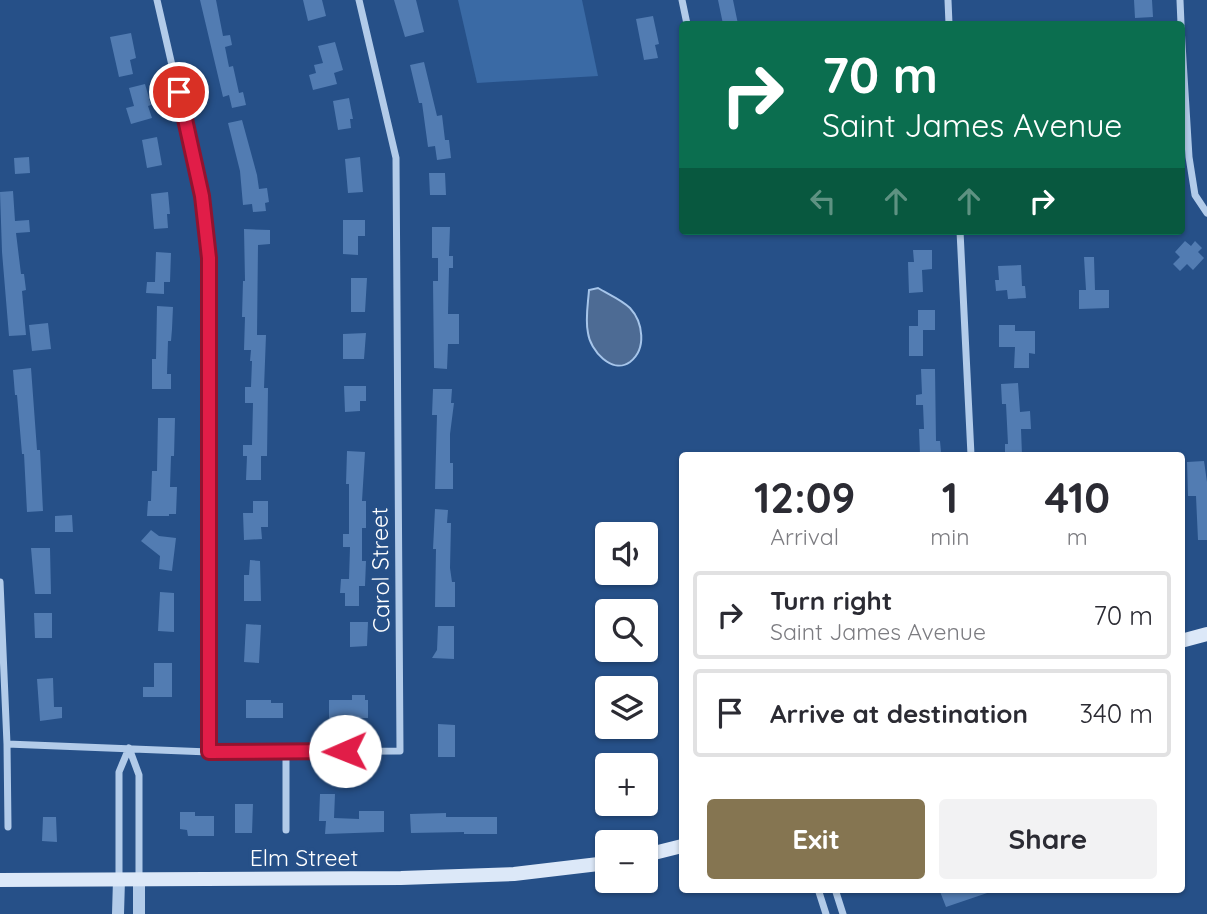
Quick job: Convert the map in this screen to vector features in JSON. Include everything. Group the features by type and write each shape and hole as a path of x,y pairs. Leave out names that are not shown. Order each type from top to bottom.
{"main road":[{"path":"1185,640 1207,634"},
{"path":"658,852 679,847"},
{"name":"Elm Street","path":"0,880 359,879 546,871 595,865"}],"street":[{"path":"157,0 202,196 209,258 209,752"},
{"name":"Carol Street","path":"8,744 209,752 400,751 397,158 359,0"},
{"path":"682,0 686,21"},
{"path":"948,0 949,21"},
{"path":"1180,0 1181,21"},
{"path":"1185,92 1189,157 1195,195 1207,213"},
{"path":"960,235 971,452"},
{"path":"0,582 8,744 8,827"},
{"path":"118,914 119,772 129,748"},
{"path":"129,748 139,775 139,914"},
{"path":"286,752 286,830"},
{"path":"819,893 826,914"},
{"path":"836,893 843,914"}],"shaded area":[{"path":"458,0 582,0 598,76 477,83"},
{"path":"598,288 627,305 638,321 641,335 639,350 630,362 623,365 609,363 603,359 590,340 587,323 589,290"}],"building":[{"path":"200,0 216,0 223,36 230,35 232,45 225,47 229,67 233,66 239,93 243,92 246,105 232,108 229,95 223,97"},
{"path":"303,0 322,0 326,16 308,21"},
{"path":"394,0 416,0 424,32 405,37"},
{"path":"718,0 733,0 737,21 722,21"},
{"path":"1134,0 1152,0 1153,17 1135,18"},
{"path":"653,16 659,44 655,45 658,58 644,60 636,19"},
{"path":"131,33 136,58 130,60 133,74 119,77 110,37"},
{"path":"335,42 343,70 334,73 337,84 313,90 309,75 316,73 314,65 323,63 318,46"},
{"path":"424,62 437,116 442,115 445,140 449,140 451,158 437,160 435,146 428,147 422,103 419,103 410,65"},
{"path":"145,84 152,118 131,124 126,108 134,106 129,88"},
{"path":"349,98 353,119 350,119 351,128 338,130 333,101"},
{"path":"242,120 259,189 267,188 269,202 265,203 266,211 253,212 252,204 243,205 240,171 228,123"},
{"path":"157,137 162,165 147,168 142,140"},
{"path":"29,157 30,173 15,174 14,158"},
{"path":"360,157 363,192 348,193 345,159"},
{"path":"429,173 445,173 446,195 430,195"},
{"path":"13,191 15,221 29,220 30,232 16,233 21,274 24,274 26,290 22,291 26,335 9,336 0,192"},
{"path":"168,192 168,228 154,229 151,194"},
{"path":"343,220 365,220 365,236 358,236 358,255 343,254"},
{"path":"432,227 450,227 449,256 453,256 453,268 449,268 448,314 459,314 459,344 448,344 447,369 434,368 433,281 438,281 438,258 432,258"},
{"path":"244,229 270,230 270,244 258,245 257,335 266,335 264,388 268,388 267,456 261,456 261,480 246,480 247,456 243,456 243,445 252,445 253,403 245,403 245,387 251,387 252,361 251,350 244,350 245,317 242,317 245,281"},
{"path":"1185,241 1191,246 1195,241 1202,248 1198,252 1204,258 1193,270 1187,264 1180,271 1173,264 1180,257 1175,252"},
{"path":"913,250 932,250 932,269 922,270 923,292 909,293 908,262 914,262"},
{"path":"156,252 171,253 170,282 164,282 164,294 146,293 147,282 155,282"},
{"path":"1084,257 1094,257 1095,290 1109,290 1109,308 1079,309 1079,290 1086,290"},
{"path":"1021,265 1022,286 1025,286 1026,298 1008,299 1007,290 996,291 995,280 999,280 998,266"},
{"path":"351,278 367,278 365,312 351,312"},
{"path":"157,306 173,307 167,374 171,374 171,389 152,389 152,359 156,359"},
{"path":"918,310 935,310 935,330 923,330 923,356 909,356 909,326 918,326"},
{"path":"48,323 51,349 32,351 29,325"},
{"path":"999,325 1015,325 1015,331 1035,331 1035,354 1029,353 1029,368 1014,368 1015,347 999,347"},
{"path":"366,333 364,359 343,359 343,334"},
{"path":"31,368 37,450 40,450 43,511 27,512 24,454 13,370"},
{"path":"921,369 935,369 936,441 940,441 941,452 920,452 919,429 924,429 923,405 916,405 916,395 922,394"},
{"path":"1018,383 1020,412 1030,411 1031,429 1021,429 1022,452 1005,452 1005,444 1008,444 1006,404 1002,404 1001,384"},
{"path":"344,386 366,386 366,401 360,401 360,411 345,412"},
{"path":"433,389 452,389 451,403 454,403 450,463 453,463 453,489 435,489 437,415 432,415"},
{"path":"158,418 175,418 170,487 177,487 176,514 147,516 148,501 151,501 152,471 157,471"},
{"path":"347,451 365,452 362,501 366,501 366,528 362,528 362,561 366,561 365,586 359,586 359,606 345,606 345,593 340,593 341,579 349,579 350,547 343,547 343,534 349,534"},
{"path":"1204,461 1207,482 1207,540 1198,540 1196,496 1188,496 1187,462"},
{"path":"253,501 268,501 268,527 261,527 262,539 244,540 243,513 253,513"},
{"path":"435,509 448,510 447,523 451,523 450,568 452,582 455,582 455,607 435,607"},
{"path":"72,515 73,532 55,532 55,516"},
{"path":"151,530 159,536 176,538 172,571 159,569 160,556 141,541"},
{"path":"31,548 50,548 51,594 35,594"},
{"path":"250,560 260,561 261,601 244,601 244,575 249,575"},
{"path":"160,592 174,593 174,632 158,631"},
{"path":"34,613 52,613 52,638 35,638"},
{"path":"350,622 368,622 367,646 350,647"},
{"path":"246,624 261,625 259,663 244,662"},
{"path":"438,626 454,626 454,659 432,658 437,650"},
{"path":"154,663 172,663 172,697 143,697 143,687 154,687"},
{"path":"53,678 54,707 62,707 62,718 40,721 37,679"},
{"path":"352,695 365,695 365,700 368,700 368,718 329,718 329,700 352,700"},
{"path":"246,700 283,703 283,718 246,718"},
{"path":"438,724 455,725 455,757 438,757"},
{"path":"320,794 335,794 334,818 359,819 359,811 384,811 384,832 325,834 326,821 319,821"},
{"path":"235,804 253,804 252,833 235,833"},
{"path":"180,812 195,812 195,816 214,816 214,836 188,836 187,830 180,829"},
{"path":"446,813 446,817 497,817 497,834 411,833 410,814"},
{"path":"43,817 56,817 57,842 42,841"},
{"path":"941,893 987,893 946,907"}],"route":[{"path":"179,92 202,196 209,258 209,752 345,751"}]}
